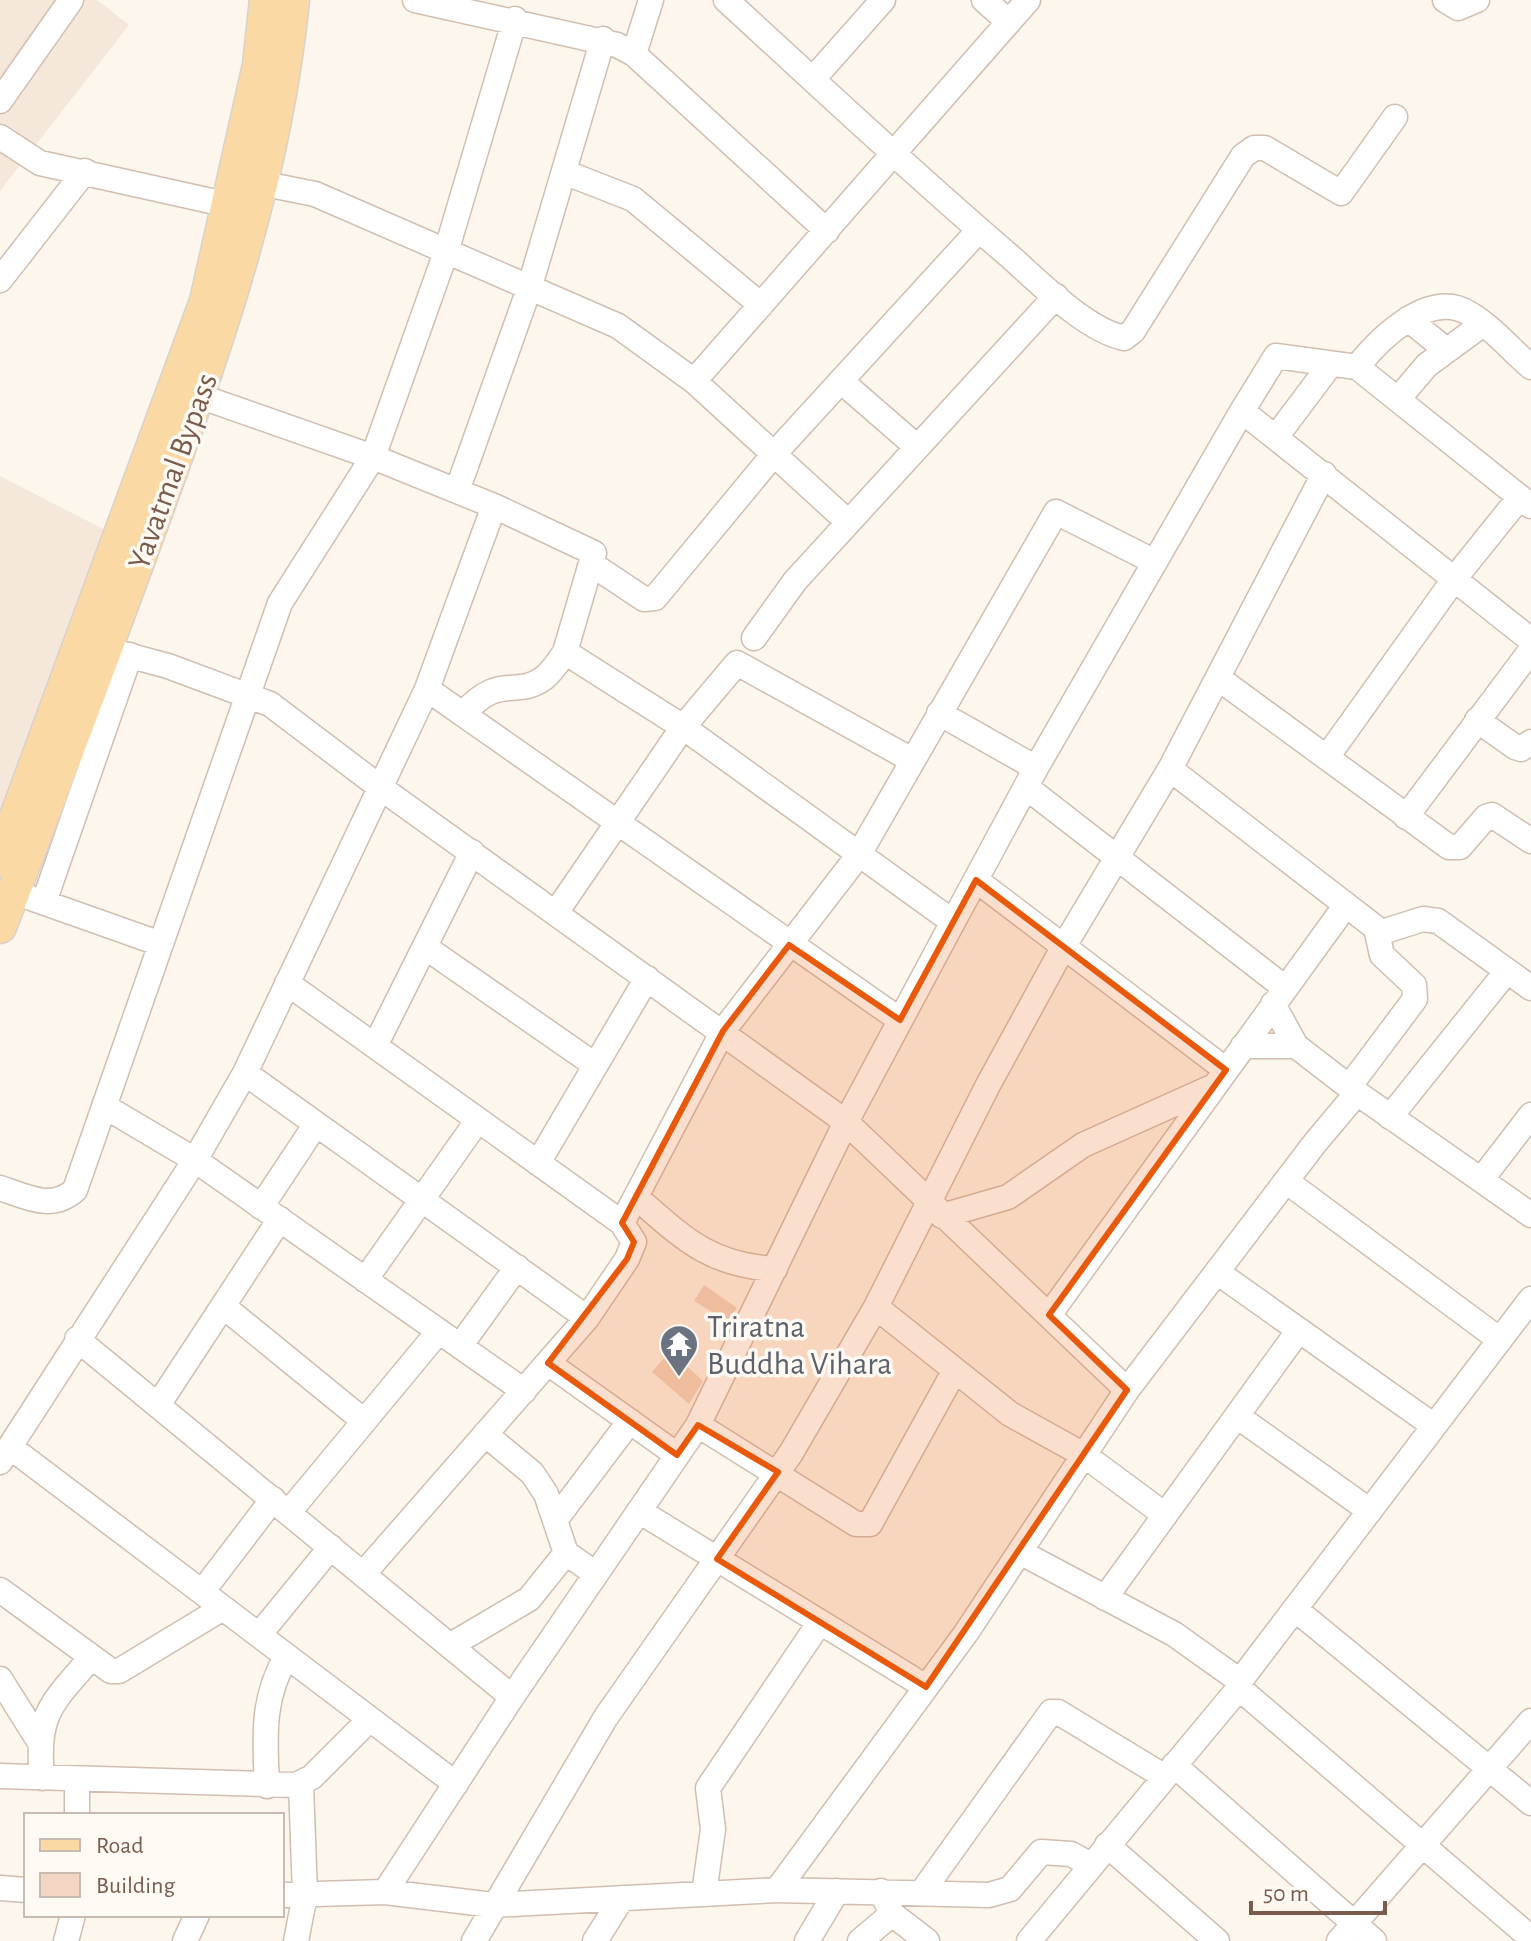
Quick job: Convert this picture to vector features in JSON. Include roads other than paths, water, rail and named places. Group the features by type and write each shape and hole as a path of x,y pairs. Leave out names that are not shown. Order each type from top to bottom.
{"main road":[{"name":"Yavatmal Bypass","path":"0,860 105,649 185,363 206,301 259,65 266,0"},
{"name":"Yavatmal Bypass","path":"0,927 7,890 105,649 231,303 260,183 289,38 293,0"}],"street":[{"path":"0,101 71,0"},
{"path":"415,0 440,2 603,39 634,54 827,231"},
{"path":"634,54 651,0"},
{"path":"726,0 893,157 1056,296 1114,335 1124,338 1133,331 1243,156 1254,148 1265,148 1341,193 1395,117"},
{"path":"813,79 883,0"},
{"path":"984,0 1009,22"},
{"path":"694,381 1028,0"},
{"path":"1445,0 1458,8 1477,0"},
{"path":"0,1188 41,1202 65,1198 75,1190 280,603 373,457 446,252 515,19"},
{"path":"457,491 529,289 603,39"},
{"path":"0,137 40,163 229,205"},
{"path":"0,280 85,171"},
{"path":"564,172 633,199 761,305"},
{"path":"260,183 315,194 618,326 694,381 848,522"},
{"path":"593,565 644,599 655,598 774,454 979,230"},
{"path":"754,638 795,581 1056,296"},
{"path":"1357,367 1377,342 1408,319 1443,308 1460,308 1530,364"},
{"path":"1408,319 1445,349"},
{"path":"1398,399 1445,349 1483,324"},
{"path":"385,1892 512,1697 698,1425 846,1122 1031,777 1276,356 1357,367 1526,502 1455,578 1327,757"},
{"path":"1276,437 1330,365"},
{"path":"841,381 917,447"},
{"path":"199,396 373,457 494,506 594,553 593,565 565,652 545,677 536,683 488,691 463,714"},
{"path":"1242,411 1531,640"},
{"path":"474,1941 606,1717 778,1472 936,1209 988,1085 1064,946 1170,769 1324,474"},
{"path":"456,1784 202,1592 5,1455 195,1160 245,1073 427,689 494,506"},
{"path":"622,1223 723,1031 858,856 1056,512 1155,562"},
{"path":"44,902 105,649 248,694 270,704 381,788 557,911 846,1122 1127,1390"},
{"path":"1406,817 1531,650"},
{"path":"565,652 683,727 953,922"},
{"path":"557,911 683,727 731,667 743,664 912,760"},
{"path":"1218,678 1406,817 1455,849 1492,815 1531,841"},
{"path":"427,689 900,1020"},
{"path":"939,713 1031,777 1279,996 1296,1046 1390,1117 1531,1215"},
{"path":"1477,720 1515,747 1521,749 1531,742"},
{"path":"777,1890 926,1687 1127,1390 1286,1181 1415,999 1414,985 1382,955 1379,933 1170,769"},
{"path":"375,1046 472,852"},
{"path":"976,880 1064,946 1220,1078"},
{"path":"7,890 161,944"},
{"path":"1049,1315 1346,905"},
{"path":"1379,933 1431,919 1531,988"},
{"path":"425,947 595,1065"},
{"path":"1390,1117 1507,971"},
{"path":"538,1163 647,978"},
{"path":"287,983 622,1223 634,1242 587,1318 364,1573"},
{"path":"1243,1046 1296,1046"},
{"path":"245,1073 587,1318"},
{"path":"936,1209 1008,1197 1083,1145 1220,1078"},
{"path":"104,1106 195,1160 524,1391"},
{"path":"1481,1180 1531,1115"},
{"path":"365,1280 478,1120"},
{"path":"158,1405 223,1306 316,1124"},
{"path":"1286,1181 1500,1340"},
{"path":"636,1197 689,1244 714,1258 741,1267 775,1269"},
{"path":"460,1346 517,1267"},
{"path":"1217,1272 1434,1426"},
{"path":"1029,1941 1240,1684 1531,1299"},
{"path":"223,1306 364,1421"},
{"path":"876,1307 1027,1426 1084,1455 1165,1515"},
{"path":"1105,1598 1299,1330"},
{"path":"202,1592 364,1421 439,1331"},
{"path":"77,1339 512,1697"},
{"path":"548,1363 677,1455"},
{"path":"698,1425 778,1472 856,1524 870,1524 955,1370"},
{"path":"1237,1416 1370,1511"},
{"path":"556,1519 630,1421"},
{"path":"485,1434 532,1473 546,1494 566,1553 596,1574"},
{"path":"639,1511 926,1687"},
{"path":"259,1635 331,1547"},
{"path":"1020,1552 1181,1638 1240,1684 1531,1938"},
{"path":"451,1645 529,1599 566,1553"},
{"path":"0,1590 102,1668 119,1671 223,1608"},
{"path":"1295,1609 1531,1803"},
{"path":"704,1894 713,1829 708,1788 820,1622"},
{"path":"267,1786 265,1725 268,1695 287,1656"},
{"path":"42,1778 39,1741 43,1718 90,1659"},
{"path":"0,1679 39,1741"},
{"path":"922,1892 1051,1712 1058,1712 1170,1771 1346,1932 1374,1941"},
{"path":"0,1776 267,1786 301,1784 312,1777 370,1719"},
{"path":"1346,1932 1531,1721"},
{"path":"77,1779 77,1813"},
{"path":"296,1941 294,1895 301,1784"},
{"path":"1107,1845 1217,1941"},
{"path":"294,1895 385,1892 493,1905 777,1890 1003,1893 1041,1852 1071,1854 1091,1865"},
{"path":"0,1888 24,1890"},
{"path":"807,1941 837,1891"},
{"path":"881,1891 892,1914 927,1941"},
{"path":"595,1941 622,1898"},
{"path":"860,1941 892,1914"},
{"path":"66,1941 72,1917"},
{"path":"185,1941 196,1917"}],"place":[{"name":"Triratna Buddha Vihara","path":"679,1378"}]}
